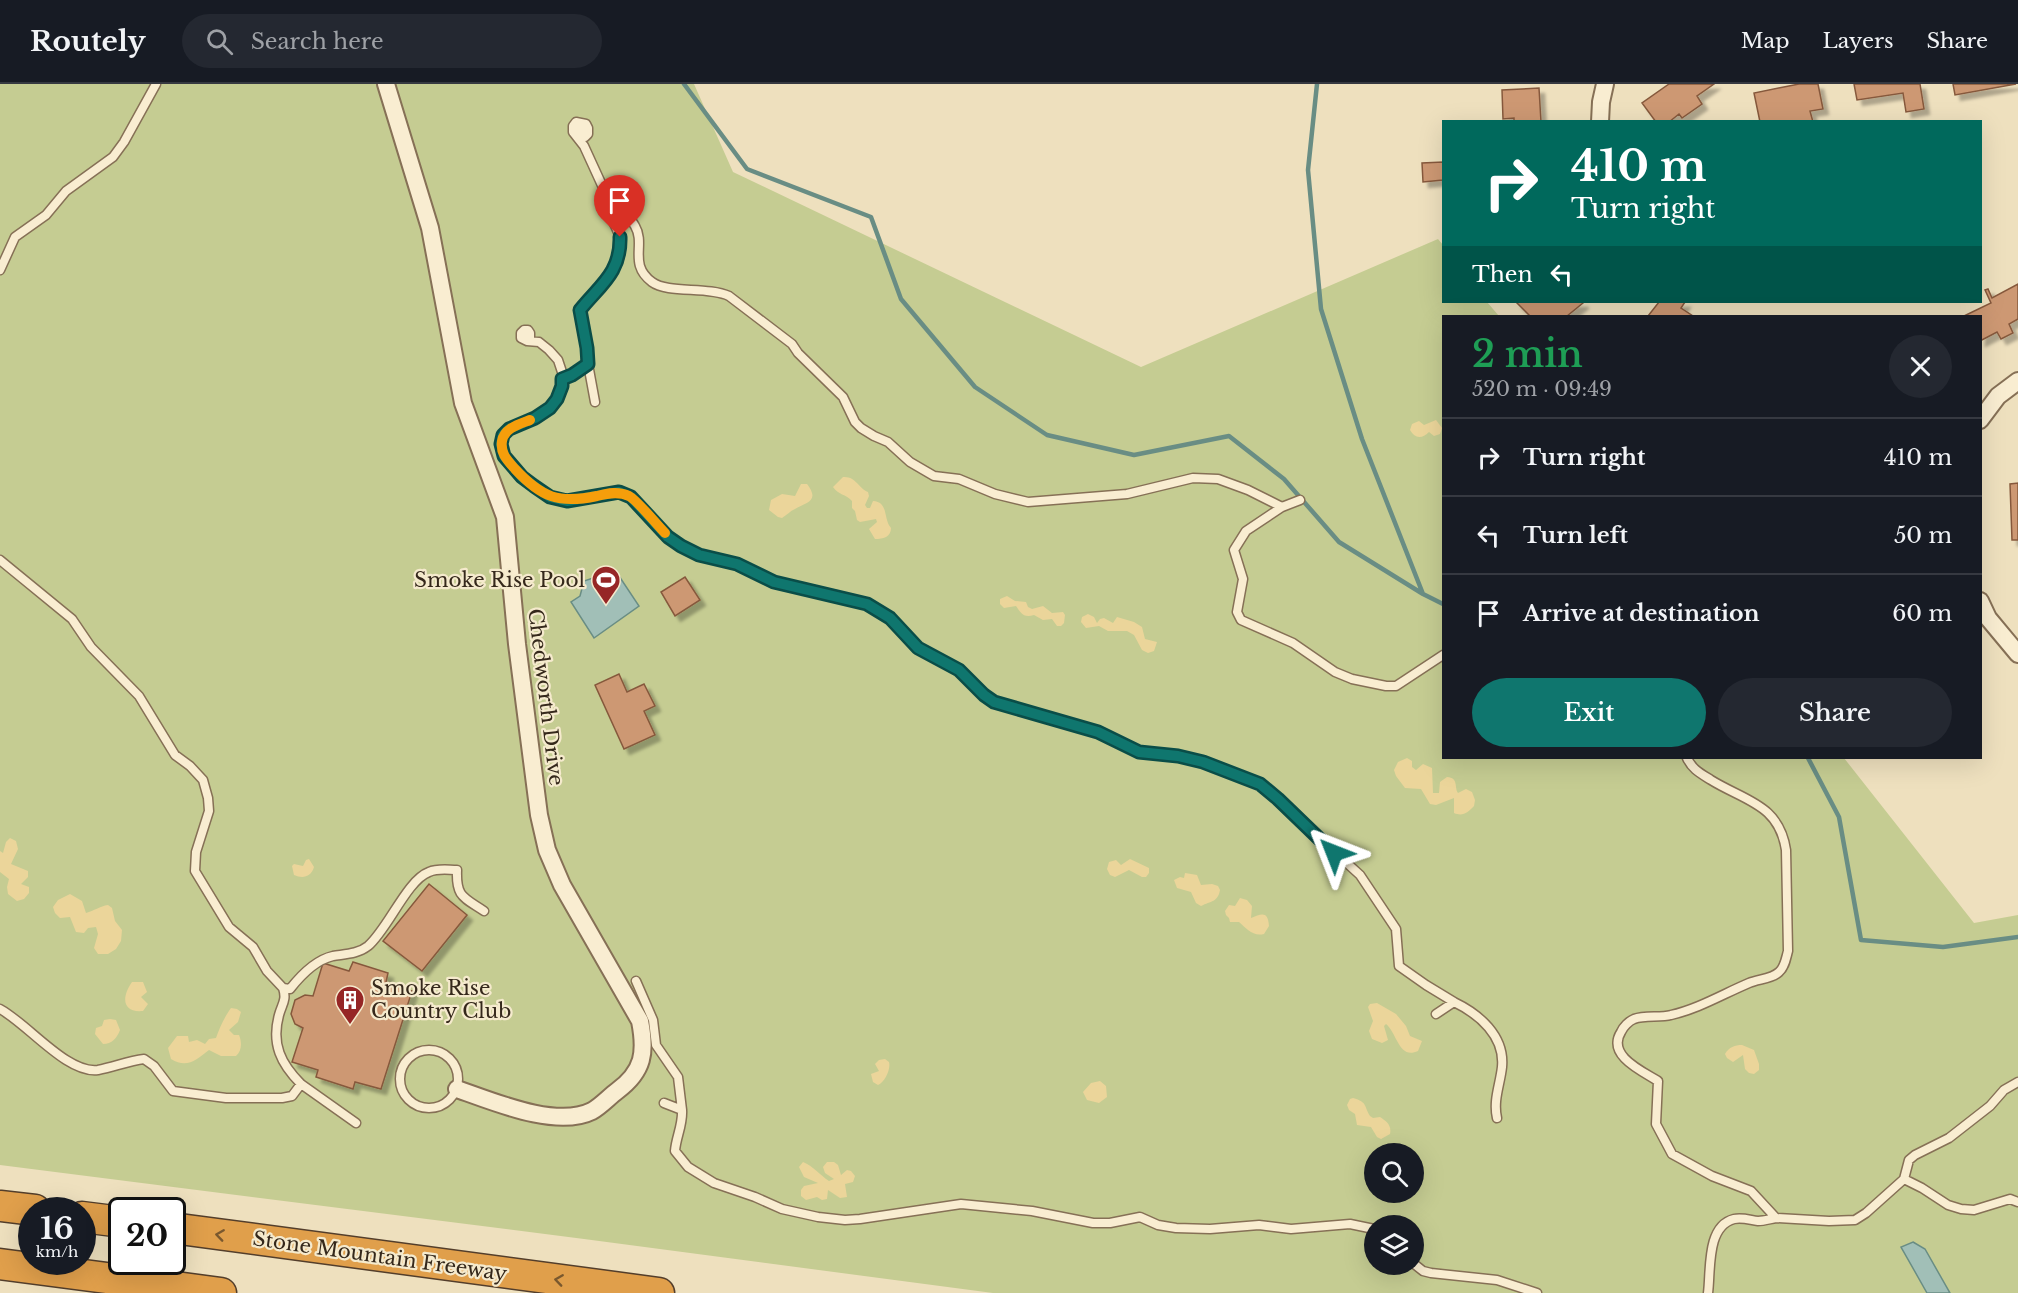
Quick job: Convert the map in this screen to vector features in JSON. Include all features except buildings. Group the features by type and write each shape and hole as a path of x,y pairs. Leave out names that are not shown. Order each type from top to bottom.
{"highway":[{"path":"0,1206 18,1208"},
{"name":"Stone Mountain Freeway","path":"186,1230 658,1293"},
{"path":"0,1264 221,1293"}],"street":[{"name":"Chedworth Drive","path":"386,84 430,228 463,403 505,517 517,644 539,815 547,850 562,885 640,1021 644,1039 640,1067 622,1087 591,1111 572,1117 542,1115 457,1089"},
{"path":"1600,120 1605,84"},
{"path":"1982,417 1998,396 2018,381"},
{"path":"1982,605 1988,618 2018,654"}],"lane":[{"path":"0,270 15,237 46,215 66,191 113,157 124,142 156,84"},
{"path":"581,130 583,134 586,130 584,125 578,125 576,131 580,136 585,137 588,134 586,124 576,122 573,132 584,146 610,205 629,217 637,229 640,268 653,283 669,287 720,292 729,296 792,344 798,354 843,397 855,422 861,428 888,442 910,462 933,476 959,479 995,494 1028,502 1127,494 1193,478 1218,479 1248,490 1282,507"},
{"path":"595,402 580,310 605,283 621,253 620,237 608,210 610,205"},
{"path":"527,334 524,333 524,336 530,338 528,330 521,333 521,338 539,342 558,360 562,386 557,399 550,408 535,418 509,429 503,435 501,444 504,456 522,477 550,497 567,501 619,492 631,497 668,537 699,555 737,564 774,582 850,599 879,610 890,618 918,648 959,670 994,702 1098,732 1139,752 1195,760 1260,784 1360,875 1396,929 1399,966 1469,1010 1488,1027 1502,1050 1502,1067 1494,1107 1497,1118"},
{"path":"562,379 588,364"},
{"path":"1300,500 1282,507 1246,531 1234,550 1243,579 1237,612 1241,620 1293,643 1335,672 1376,685 1396,686 1442,656"},
{"path":"0,560 72,619 91,647 139,696 176,755 203,780 209,811 196,852 195,871 230,927 253,947 267,970 283,988 286,997 278,1021 281,1060 301,1084 356,1123"},
{"path":"1688,759 1695,770 1726,789 1758,804 1771,814 1784,835 1787,868 1786,957 1779,972 1772,976 1754,981 1670,1016 1635,1019 1622,1030 1618,1038 1618,1046 1630,1064 1658,1081 1656,1124 1672,1154 1712,1176 1751,1191 1776,1218"},
{"path":"283,988 290,989 315,963 331,957 350,955 367,947 416,882 428,872 440,869 457,870 457,887 462,895 484,911"},
{"path":"636,981 653,1020 656,1045 678,1077 683,1117 675,1151 687,1167 714,1183 795,1213 845,1220 961,1204 1032,1211 1093,1223 1110,1223 1140,1217 1158,1225 1176,1228 1210,1229 1259,1225 1291,1229 1350,1224 1364,1227"},
{"path":"1436,1014 1454,1002"},
{"path":"0,1009 13,1016 58,1055 80,1067 96,1070 144,1059 154,1066 173,1091 226,1098 282,1098 292,1096 301,1084"},
{"path":"425,1048 436,1049 455,1063 459,1080 457,1089 446,1103 437,1107 421,1107 407,1099 401,1090 399,1075 410,1055 425,1048"},
{"path":"1708,1293 1714,1240 1718,1230 1725,1223 1735,1219 1758,1221 1776,1218 1855,1220 1866,1214 1904,1179 1909,1160 1949,1138 1990,1106 2004,1090 2018,1082"},
{"path":"664,1103 682,1110"},
{"path":"1904,1179 1948,1205 1961,1209 1974,1210 2010,1199 2018,1203"},
{"path":"1424,1271 1497,1280 1538,1293"}],"green space":[{"name":"Smoke Rise Country Club","path":"0,84 694,84 733,172 1141,367 1438,239 1442,244 1442,303 1488,303 1498,315 1442,315 1442,759 1845,759 1974,923 2018,915 2018,1293 993,1293 0,1165"}],"sand":[{"path":"1436,420 1442,428 1440,434 1434,436 1429,432 1419,437 1410,430 1412,424 1419,421 1424,425"},
{"path":"843,477 851,478 868,492 869,496 865,505 867,508 870,508 873,501 878,502 884,508 891,531 884,538 875,539 869,529 877,522 876,519 860,522 857,520 852,501 833,487"},
{"path":"801,484 807,484 811,490 810,500 782,518 769,510 771,500 782,494 795,496"},
{"path":"1007,596 1015,601 1026,602 1032,609 1043,606 1052,613 1063,612 1064,623 1057,626 1052,619 1043,620 1034,615 1025,615 1016,606 1004,608 1000,604 1000,599"},
{"path":"1088,614 1094,617 1097,623 1104,618 1113,623 1117,617 1134,622 1142,627 1145,639 1157,642 1154,651 1148,653 1142,650 1134,635 1127,631 1108,631 1099,626 1086,628 1081,622 1082,617"},
{"path":"1407,758 1412,761 1412,767 1416,770 1423,764 1432,768 1433,793 1439,793 1440,782 1447,777 1451,778 1455,781 1458,793 1466,789 1472,792 1475,800 1474,806 1465,813 1457,814 1454,813 1454,798 1436,805 1430,804 1421,789 1405,788 1394,770 1398,762"},
{"path":"10,838 16,841 18,849 11,864 28,871 28,877 21,884 29,887 29,893 24,899 17,901 8,894 9,879 0,872 0,851 3,853 6,842"},
{"path":"309,859 314,867 311,873 303,877 294,875 292,866 294,864 303,866"},
{"path":"1130,859 1149,868 1146,877 1129,870 1115,877 1110,875 1107,869 1109,862 1116,860 1121,865"},
{"path":"1185,873 1197,875 1201,885 1218,886 1220,890 1218,897 1201,906 1196,903 1191,892 1177,888 1174,880 1184,878"},
{"path":"70,894 82,901 86,913 108,905 112,908 115,921 122,930 121,941 116,949 108,954 98,954 94,948 98,934 96,927 88,928 84,933 76,932 70,917 60,918 55,913 53,907 58,900"},
{"path":"1240,898 1247,900 1252,906 1251,918 1266,915 1269,926 1264,934 1253,933 1239,922 1230,922 1225,911 1229,905 1235,906"},
{"path":"132,982 143,982 147,992 141,997 148,1004 143,1011 131,1009 125,1002 126,993"},
{"path":"1377,1003 1396,1014 1406,1026 1410,1036 1422,1041 1418,1051 1412,1053 1402,1049 1386,1024 1384,1026 1388,1040 1382,1043 1372,1039 1369,1031 1373,1021 1368,1007 1370,1004"},
{"path":"231,1008 241,1012 238,1022 229,1030 234,1035 239,1035 240,1038 240,1049 236,1056 221,1056 209,1050 187,1063 171,1059 168,1048 177,1036 188,1036 189,1042 197,1040 205,1044 209,1039 216,1038"},
{"path":"104,1020 116,1020 120,1030 114,1040 103,1044 95,1034 96,1028 102,1026"},
{"path":"1742,1045 1754,1050 1759,1070 1754,1074 1745,1069 1743,1055 1733,1062 1725,1054 1732,1047"},
{"path":"885,1059 889,1062 888,1072 878,1085 873,1082 871,1074 879,1071 875,1064"},
{"path":"1100,1081 1106,1086 1107,1097 1099,1103 1087,1100 1083,1092 1091,1083"},
{"path":"1353,1098 1363,1103 1370,1116 1380,1117 1386,1122 1390,1128 1390,1134 1381,1139 1371,1127 1357,1125 1355,1114 1349,1110 1347,1105"},
{"path":"803,1162 829,1181 834,1179 825,1173 823,1167 827,1162 834,1162 838,1165 841,1175 847,1170 851,1171 855,1176 853,1182 845,1184 847,1197 840,1198 828,1190 827,1199 822,1200 817,1197 806,1200 801,1196 801,1190 804,1186 818,1183 804,1177 799,1167"}],"water":[{"name":"Smoke Rise Pool","path":"617,573 639,606 594,638 571,602 580,596 584,581 596,577 607,579"},
{"path":"1913,1242 1925,1249 1950,1293 1927,1293 1901,1247"}],"waterway":[{"path":"684,84 747,169 871,217 901,299 975,387 1047,435 1134,455 1229,436 1284,479 1339,542 1442,604"},
{"path":"1317,84 1308,170 1321,309 1362,439 1423,594"},
{"path":"1809,759 1839,817 1861,940 1943,947 2018,937"}],"slow traffic":[{"path":"530,420 509,429 503,435 501,444 504,456 522,477 550,497 567,501 619,492 631,497 665,533"}],"place":[{"name":"Smoke Rise Pool","path":"606,606"},
{"name":"Smoke Rise Country Club","path":"350,1026"}],"route":[{"path":"620,237 621,253 615,268 605,283 580,310 588,364 562,379 557,399 550,408 535,418 509,429 503,435 501,444 504,456 522,477 550,497 567,501 619,492 631,497 668,537 699,555 737,564 774,582 867,604 890,618 918,648 959,670 984,695 1008,708 1098,732 1139,752 1178,756 1203,762 1260,784 1334,853"}]}
